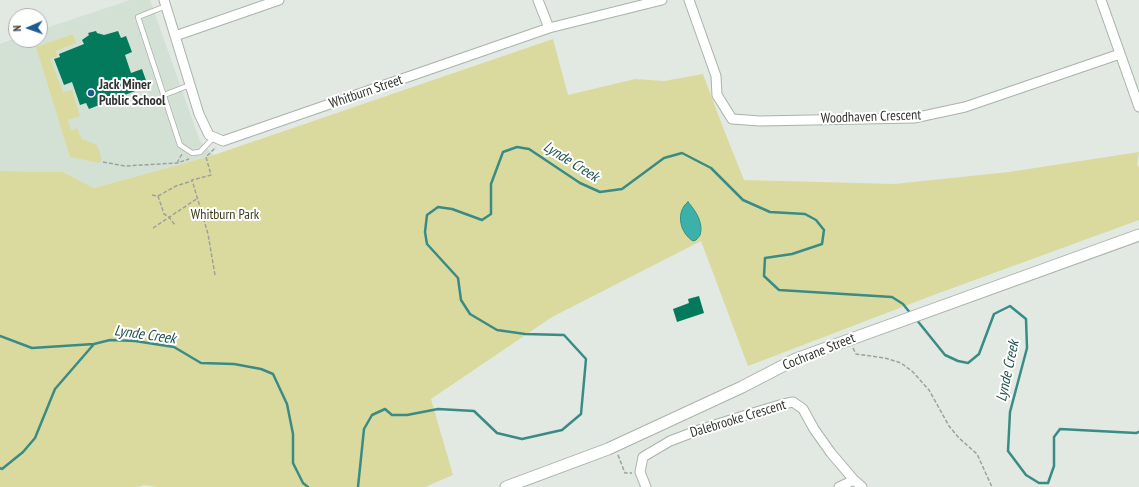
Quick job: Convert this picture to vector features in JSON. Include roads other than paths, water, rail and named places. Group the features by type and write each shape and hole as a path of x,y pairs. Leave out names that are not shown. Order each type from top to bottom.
{"street":[{"path":"175,36 279,0"},
{"path":"538,0 549,28"},
{"name":"Whitburn Street","path":"214,137 223,141 549,28 662,0"},
{"name":"Woodhaven Crescent","path":"689,0 716,76 717,95 732,119 760,121 914,118 965,107 1120,54"},
{"path":"1101,0 1139,107"},
{"path":"165,3 199,114 209,135 214,137"},
{"name":"Cochrane Street","path":"506,487 519,485 615,446 742,387 796,359 1139,235"},
{"name":"Dalebrooke Crescent","path":"646,487 640,472 643,457 670,441 743,416 793,402 803,409 814,429 831,453 854,480"},
{"path":"840,487 854,480 862,487"}],"lane":[{"path":"165,3 138,17 180,144 192,152 200,152 214,137"},
{"path":"164,94 190,85"}],"water":[{"path":"688,202 696,213 701,226 700,235 693,241 682,228 680,217 681,211"}],"waterway":[{"name":"Lynde Creek","path":"358,487 364,429 372,415 385,409 392,415 407,415 438,409 474,411 497,433 522,439 562,430 581,414 586,359 564,335 525,334 497,330 470,314 461,300 458,278 427,244 425,232 427,215 438,207 452,209 482,220 491,214 491,184 503,152 517,147 529,149 580,183 600,192 622,189 664,158 682,153 711,168 743,200 770,212 805,214 816,220 824,230 822,244 792,254 765,258 764,276 779,290 892,297 903,304 911,314"},
{"name":"Lynde Creek","path":"916,319 945,355 958,361 968,363 979,354 994,314 1010,306 1026,319 1027,348 1010,412 1008,451 1026,475 1039,483 1048,483 1054,466 1054,437 1060,429 1139,432"},
{"name":"Lynde Creek","path":"0,336 32,348 94,344 110,340 135,341 174,347 201,363 234,364 261,369 273,374 287,404 293,434 293,463 303,483 308,487"},
{"name":"Lynde Creek","path":"0,468 2,469 23,452 35,438 55,389 94,344"}],"place":[{"name":"Jack Miner Public School","path":"91,93"}],"park label":[{"name":"Whitburn Park","path":"225,215"}]}
